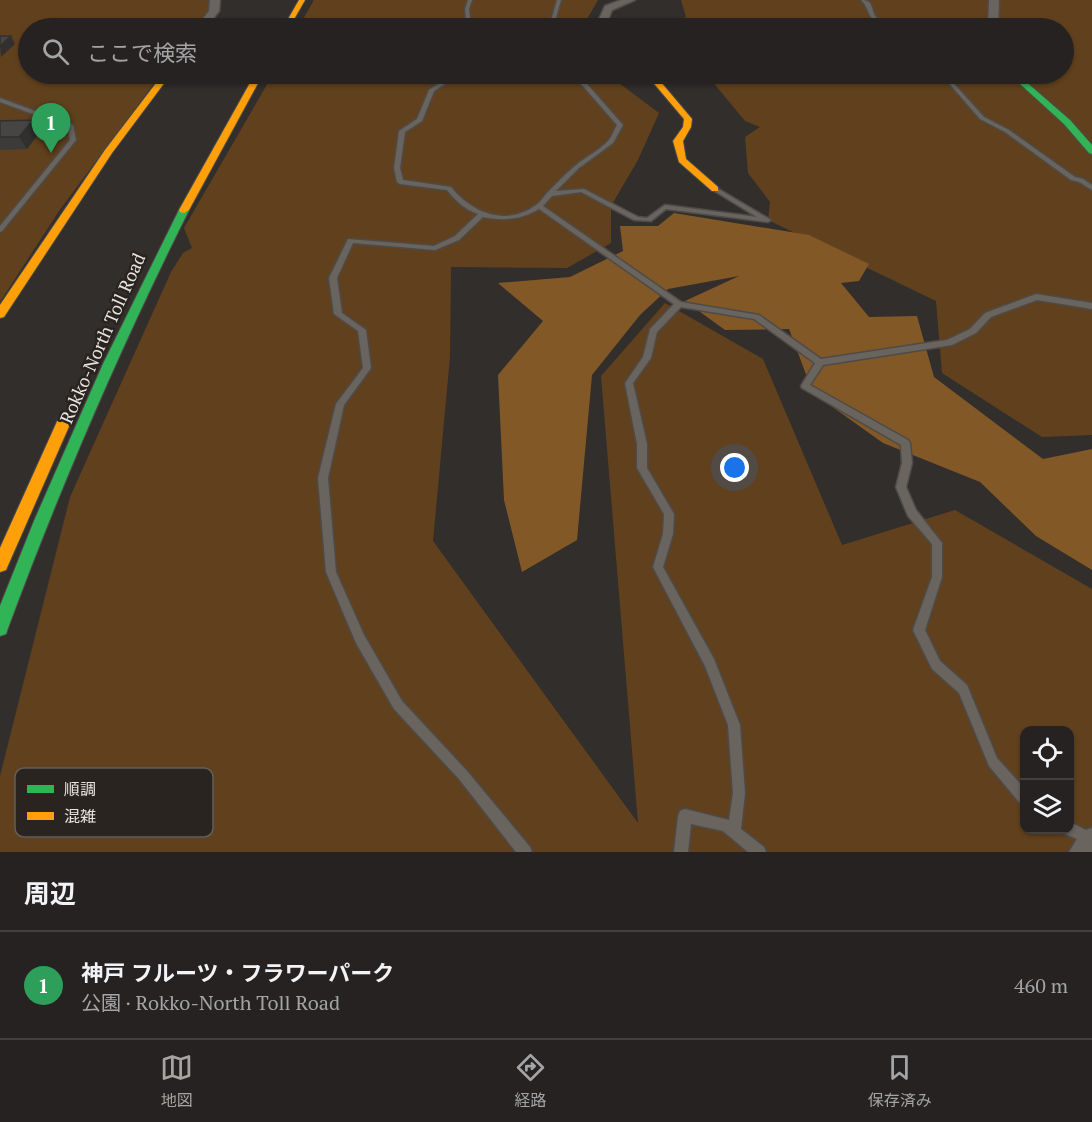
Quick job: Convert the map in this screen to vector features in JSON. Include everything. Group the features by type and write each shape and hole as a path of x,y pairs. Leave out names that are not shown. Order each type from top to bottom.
{"main road":[{"path":"279,18 289,0"},
{"path":"292,18 302,0"},
{"path":"277,18 279,11"},
{"path":"0,314 108,152 159,84"},
{"path":"203,146 240,84"},
{"name":"Rokko-North Toll Road","path":"0,628 22,565 121,336 201,175 253,84"},
{"path":"658,84 688,119 687,127 678,141 682,160 714,189"},
{"path":"1024,84 1067,122 1092,151"},
{"name":"Rokko-North Toll Road","path":"0,565 73,402"}],"street":[{"path":"209,18 214,11 215,0"},
{"path":"604,18 608,8 630,0"},
{"path":"993,18 994,0"}],"lane":[{"path":"468,18 467,9 470,0"},
{"path":"554,18 559,0"},
{"path":"863,0 869,5 874,18"},
{"path":"441,84 432,90 420,120 402,131 397,168 400,182 449,188 455,199 480,215 509,218 540,207 577,167 612,142 620,125 584,84"},
{"path":"952,84 982,118 1007,131 1073,179 1081,180 1092,188"},
{"path":"0,100 71,126 73,140 0,230"},
{"path":"550,194 582,190 636,219 649,220 665,207 768,220 714,189"},
{"path":"540,207 680,304 756,317 820,362 949,344 973,331 988,315 1036,297 1092,306"},
{"path":"480,215 457,238 435,248 351,241 333,278 338,314 362,330 367,368 340,404 323,478 331,572 360,639 398,705 463,775 525,852"},
{"path":"680,304 653,331 647,358 629,383 642,444 642,468 669,514 668,534 658,567 710,663 734,725 739,793 734,832"},
{"path":"820,362 805,386 888,431 905,443 906,464 901,487 912,513 937,543 937,577 919,630 936,665 963,689 993,762 1020,792"},
{"path":"681,852 685,816 726,825 759,852"},
{"path":"1074,830 1089,836"},
{"path":"1076,852 1089,836"},
{"path":"1087,852 1089,836"}],"shaded area":[{"path":"0,0 212,0 210,12 205,18 18,18 18,84 154,84 59,211 0,302"},
{"path":"314,0 598,0 588,18 304,18"},
{"path":"681,0 1092,0 1092,435 1042,437 942,373 936,301 768,220 770,202 748,173 745,137 760,127 745,121 714,84 1074,84 1074,18 684,18 686,17"},
{"path":"267,84 620,84 659,113 638,160 611,206 611,243 567,268 451,267 450,357 433,541 638,823 601,376 665,303 763,359 842,545 955,510 1092,589 1092,852 0,852 0,776 70,497 171,272 183,253 192,248 184,228"},
{"path":"674,213 809,235 869,264 859,281 841,283 869,317 917,316 934,377 1043,459 1092,449 1092,570 1036,536 980,482 883,443 813,393 789,329 725,330 685,301 739,276 668,289 640,315 592,375 577,540 522,572 504,500 498,375 543,321 498,283 570,277 623,251 620,226 658,226"}],"building":[{"path":"0,36 11,36 0,46"},
{"path":"33,120 19,137 0,137 0,121"}],"traffic: fast":[{"path":"1024,84 1067,122 1092,151"},
{"path":"0,628 41,521 86,416 133,313 184,210"}],"traffic: slow":[{"path":"292,18 302,0"},
{"path":"0,314 108,152 159,84"},
{"path":"184,210 253,84"},
{"path":"658,84 688,119 687,127 678,141 682,160 715,189"},
{"path":"0,565 67,415"}],"place":[{"name":"神戸 フルーツ・フラワーパーク","path":"51,153"}]}
